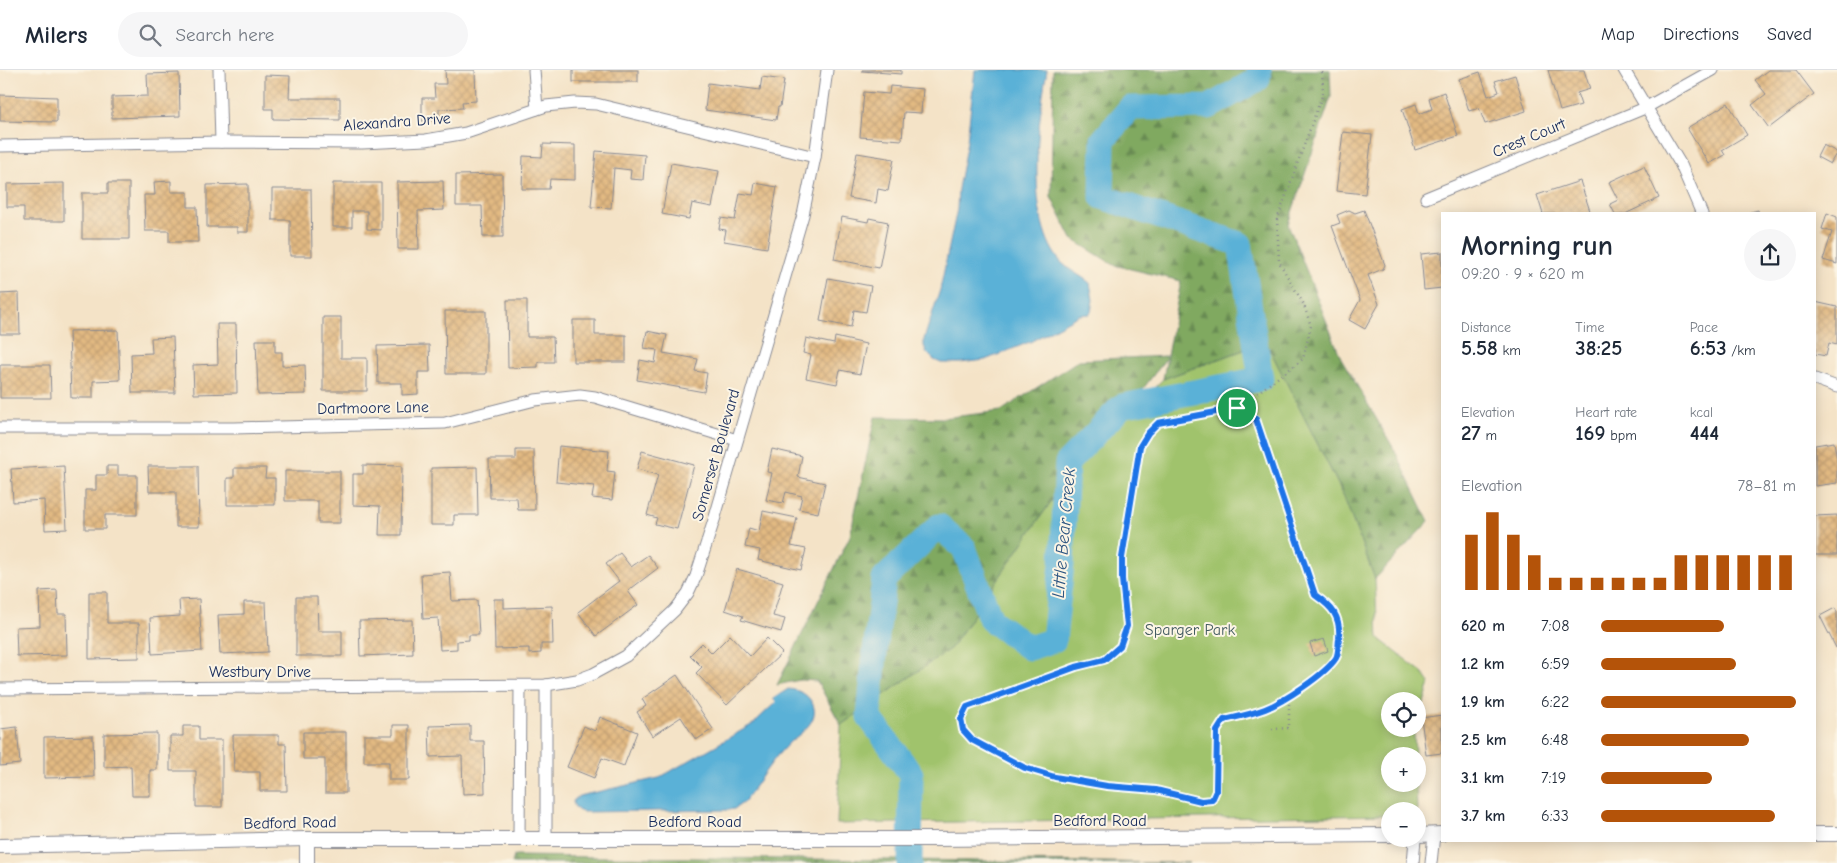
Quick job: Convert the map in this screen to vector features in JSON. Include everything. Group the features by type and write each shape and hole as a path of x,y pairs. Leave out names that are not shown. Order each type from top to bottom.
{"street":[{"path":"219,70 221,142"},
{"path":"534,70 537,109"},
{"name":"Somerset Boulevard","path":"520,686 546,685 576,680 593,674 626,656 675,610 688,593 696,576 715,517 803,215 815,157 827,70"},
{"path":"1624,70 1645,108 1681,165 1701,212"},
{"name":"Crest Court","path":"1426,198 1645,108 1713,70"},
{"name":"Alexandra Drive","path":"0,146 221,142 362,143 426,140 466,133 546,106 575,103 596,104 815,157"},
{"path":"1816,379 1837,387"},
{"name":"Dartmoore Lane","path":"0,428 234,428 445,423 535,400 580,395 595,397 737,440"},
{"path":"546,685 546,839"},
{"path":"519,839 520,686"},
{"name":"Westbury Drive","path":"0,689 520,686"},
{"path":"1431,863 1438,834"},
{"path":"1816,834 1837,834"},
{"name":"Bedford Road","path":"0,846 307,839 932,840 1381,835"},
{"path":"307,839 307,863"},
{"path":"1413,863 1414,847"}],"path":[{"path":"1237,408 1256,419 1315,595 1328,604 1336,615 1339,633 1337,656 1321,674 1289,696 1265,709 1224,720 1217,731 1216,791 1212,800 1201,801 1156,790 1107,786 1055,777 1025,768 972,740 963,730 961,719 967,707 1076,667 1104,660 1120,646 1127,626 1122,579 1122,558 1140,446 1148,433 1158,423 1237,408 1303,360 1311,326 1303,303 1279,262 1277,220 1323,93 1322,70"},
{"path":"1272,729 1289,728 1289,696"}],"green space":[{"path":"1053,70 1330,70 1331,97 1288,224 1341,358 1394,449 1429,521 1375,579 1342,492 1266,342 1163,379 1167,357 1115,426 1076,465 951,648 841,725 817,681 800,680 777,685 850,536 875,417 943,418 1001,411 1079,360 1167,356 1181,281 1114,265 1072,239 1051,197"},
{"name":"Sparger Park","path":"1266,342 1342,492 1375,579 1378,638 1423,673 1430,683 1426,696 1426,692 1381,692 1381,737 1414,737 1415,747 1381,747 1381,792 1416,792 1417,802 1381,802 1381,815 837,824 841,725 951,648 1076,465 1163,379"},
{"path":"514,856 1189,863 512,863"}],"water":[{"path":"975,70 1047,70 1040,116 1037,171 1038,198 1042,223 1050,245 1062,263 1090,283 1093,300 1089,314 1079,315 1032,341 985,360 941,363 934,360 927,353 924,339 940,290 957,209 958,189 967,141"},
{"path":"788,689 801,692 809,698 814,707 813,719 806,729 777,756 744,802 734,809 583,812 574,806 573,801 579,796 659,778 753,724 776,702 773,699"}],"building":[{"path":"445,70 475,70 476,101 462,102 463,108 439,109 439,120 422,121 422,98 435,98 434,84 446,84"},
{"path":"573,70 638,70 638,82 573,82"},
{"path":"901,70 901,74 862,71"},
{"path":"1548,70 1584,70 1590,89 1577,93 1581,105 1560,111"},
{"path":"1768,70 1796,70 1814,94 1769,128 1752,105 1766,94 1755,80"},
{"path":"1480,72 1488,96 1499,92 1495,81 1515,75 1526,111 1485,124 1479,108 1469,111 1459,79"},
{"path":"179,73 180,116 112,118 112,97 148,96 147,74"},
{"path":"265,75 290,76 289,98 340,98 340,120 273,119 273,109 265,109"},
{"path":"762,77 784,80 776,120 705,110 708,83 760,90"},
{"path":"890,86 923,89 921,113 904,112 902,140 860,137 864,92 889,94"},
{"path":"1444,92 1458,136 1415,150 1402,109 1416,104 1419,114 1432,109 1429,98"},
{"path":"0,95 57,97 57,122 0,121"},
{"path":"1728,103 1747,135 1722,150 1725,155 1709,164 1687,128"},
{"path":"1343,132 1372,135 1365,194 1336,191"},
{"path":"543,144 575,145 575,180 550,179 549,189 522,189 523,156 542,157"},
{"path":"1823,145 1837,152 1830,164 1817,157"},
{"path":"596,151 645,155 643,180 630,179 631,170 614,168 611,208 591,207"},
{"path":"857,153 894,159 888,191 878,189 876,203 849,198"},
{"path":"671,163 719,171 712,207 692,203 689,219 662,214"},
{"path":"1644,166 1659,198 1629,212 1614,212 1610,204 1618,200 1609,182"},
{"path":"502,174 503,237 483,237 482,206 456,206 456,175"},
{"path":"171,181 171,192 188,192 188,207 197,207 198,242 169,242 169,231 145,231 144,195 155,195 154,182"},
{"path":"443,181 444,210 418,211 419,249 398,249 397,182"},
{"path":"1580,181 1590,212 1542,212 1537,195"},
{"path":"64,183 64,221 24,221 24,207 7,207 7,184"},
{"path":"108,183 129,183 129,239 82,239 82,193 108,193"},
{"path":"333,183 381,183 381,230 367,229 367,211 352,211 352,227 333,227"},
{"path":"755,183 777,187 767,248 724,241 726,230 719,229 721,218 735,220 740,193 753,195"},
{"path":"248,184 248,232 237,232 237,227 207,227 207,185"},
{"path":"272,189 311,189 312,256 290,256 290,220 272,220"},
{"path":"1349,210 1355,213 1364,210 1385,265 1383,269 1368,275 1379,304 1365,329 1349,320 1360,300 1332,226 1340,223 1337,215"},
{"path":"1827,213 1837,217 1837,264 1823,260 1832,232 1822,229"},
{"path":"842,217 868,222 869,218 888,222 879,268 834,259"},
{"path":"1441,252 1441,288 1424,290 1421,254"},
{"path":"828,278 871,286 866,312 854,310 851,327 820,321"},
{"path":"19,293 20,334 0,334 0,294"},
{"path":"507,300 527,300 527,337 553,337 554,362 538,362 538,367 508,368"},
{"path":"1816,302 1837,307 1837,345 1829,343 1826,356 1816,354"},
{"path":"445,311 486,311 486,374 446,374"},
{"path":"323,317 341,317 341,358 367,358 367,391 323,391"},
{"path":"573,320 595,320 595,335 626,335 626,362 573,362"},
{"path":"217,324 236,324 237,393 194,394 193,365 218,364"},
{"path":"118,330 120,380 93,381 93,398 71,398 69,331"},
{"path":"647,331 667,335 663,353 698,359 695,371 707,373 704,392 637,380 640,360 655,363 657,350 644,348"},
{"path":"173,337 175,393 132,393 131,354 152,353 151,338"},
{"path":"835,337 866,344 860,374 840,370 837,384 806,378 811,355 803,353 806,338 834,344"},
{"path":"256,340 275,340 275,352 282,352 282,366 305,365 306,394 258,395"},
{"path":"429,345 430,372 418,372 418,394 402,395 402,383 378,383 377,346"},
{"path":"0,365 50,365 51,398 0,398"},
{"path":"1834,442 1837,460 1837,483 1816,486 1816,445"},
{"path":"559,446 609,451 607,471 615,472 612,500 592,498 594,486 556,482"},
{"path":"772,449 802,456 798,477 825,483 818,513 799,509 802,496 786,492 783,503 766,500 772,473 767,472"},
{"path":"516,450 534,450 535,510 518,510 517,498 490,498 489,459 516,459"},
{"path":"642,451 694,465 677,529 655,524 657,518 647,515 658,475 637,469"},
{"path":"363,465 402,466 401,535 379,535 380,506 353,505 353,474 363,474"},
{"path":"64,466 67,529 45,530 44,500 13,502 11,469"},
{"path":"107,466 118,466 118,475 137,475 137,515 105,515 105,529 85,529 85,490 96,490 96,475 107,475"},
{"path":"148,466 198,466 199,527 176,527 176,492 149,492"},
{"path":"477,467 478,515 454,515 454,525 431,525 431,468"},
{"path":"234,468 266,468 265,478 275,478 275,505 227,505 227,478 234,478"},
{"path":"285,471 340,471 340,523 318,523 318,501 285,501"},
{"path":"763,511 797,518 791,546 806,549 801,570 758,560 760,550 745,547 749,528 759,531"},
{"path":"1837,515 1837,555 1816,555 1816,516"},
{"path":"620,553 631,567 648,555 658,568 628,591 638,605 596,636 578,612 619,581 606,564"},
{"path":"737,569 783,582 773,616 785,619 781,632 741,620 743,616 725,610"},
{"path":"450,572 452,601 477,600 479,635 469,635 469,640 457,641 457,649 440,650 438,618 423,619 421,574"},
{"path":"57,590 58,614 66,614 67,655 17,656 16,627 40,626 39,591"},
{"path":"89,592 107,592 107,623 139,623 139,658 89,659"},
{"path":"296,597 317,597 318,631 342,631 342,656 296,656"},
{"path":"199,599 202,651 152,654 150,618 180,616 179,600"},
{"path":"494,599 504,599 504,608 552,606 553,644 541,644 541,653 529,654 529,648 495,649"},
{"path":"244,602 266,602 268,652 220,654 218,615 244,614"},
{"path":"1835,608 1837,612 1837,650 1820,616"},
{"path":"412,620 413,654 360,656 359,621"},
{"path":"730,635 750,656 767,638 782,653 727,705 696,673 702,667 690,655 702,643 712,653"},
{"path":"1324,639 1328,651 1314,656 1310,643"},
{"path":"677,675 713,729 696,740 681,717 652,736 637,712 646,706 642,699"},
{"path":"1441,715 1441,753 1426,755 1424,737 1426,737 1426,717"},
{"path":"600,717 637,732 624,766 602,758 594,778 567,767 584,726 595,731"},
{"path":"393,725 409,725 409,780 389,780 389,762 364,762 364,735 393,735"},
{"path":"470,725 470,741 484,741 485,793 463,794 462,756 430,757 429,726"},
{"path":"183,726 199,726 199,740 222,740 222,807 196,807 196,771 170,771 170,736 183,736"},
{"path":"17,727 20,764 0,766 0,729"},
{"path":"303,732 346,732 346,793 325,793 325,759 303,759"},
{"path":"157,733 157,770 150,770 150,796 132,796 131,766 104,767 104,734"},
{"path":"233,735 279,735 279,744 286,744 287,791 260,791 260,772 234,772"},
{"path":"93,736 94,777 44,778 44,737"}],"waterway":[{"name":"Little Bear Creek","path":"910,863 911,774 869,717 884,579 939,526 964,548 991,620 1029,648 1054,640 1062,564 1067,463 1122,406 1261,379 1240,244 1102,197 1103,140 1130,108 1209,107 1258,79 1259,70"}],"route":[{"path":"1237,408 1256,419 1315,595 1328,604 1336,615 1339,633 1337,656 1321,674 1278,702 1265,709 1224,720 1217,731 1216,791 1212,800 1187,799 1156,790 1107,786 1055,777 1025,768 972,740 963,730 961,719 967,707 1076,667 1104,660 1120,646 1127,626 1122,579 1122,558 1140,446 1148,433 1158,423 1237,408"}]}
